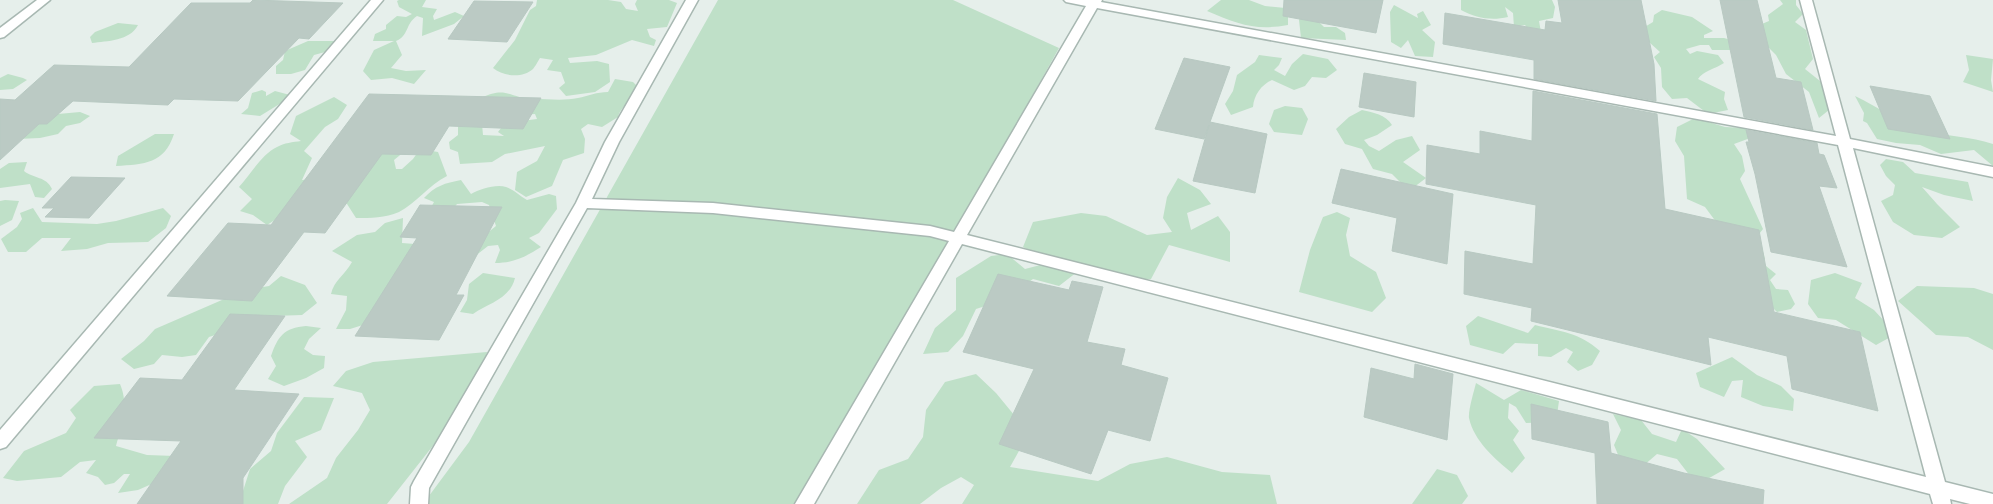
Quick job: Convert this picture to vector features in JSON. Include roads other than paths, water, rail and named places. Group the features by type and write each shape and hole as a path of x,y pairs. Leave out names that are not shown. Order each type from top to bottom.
{"street":[{"path":"0,34 44,0"},
{"path":"0,442 377,0"},
{"path":"420,504 420,487 583,203 612,142 692,0"},
{"path":"1070,0 1095,2 1844,142 1993,172"},
{"path":"1806,0 1942,504"},
{"path":"804,504 1095,2"},
{"path":"583,203 713,208 930,231 1993,502"}]}
